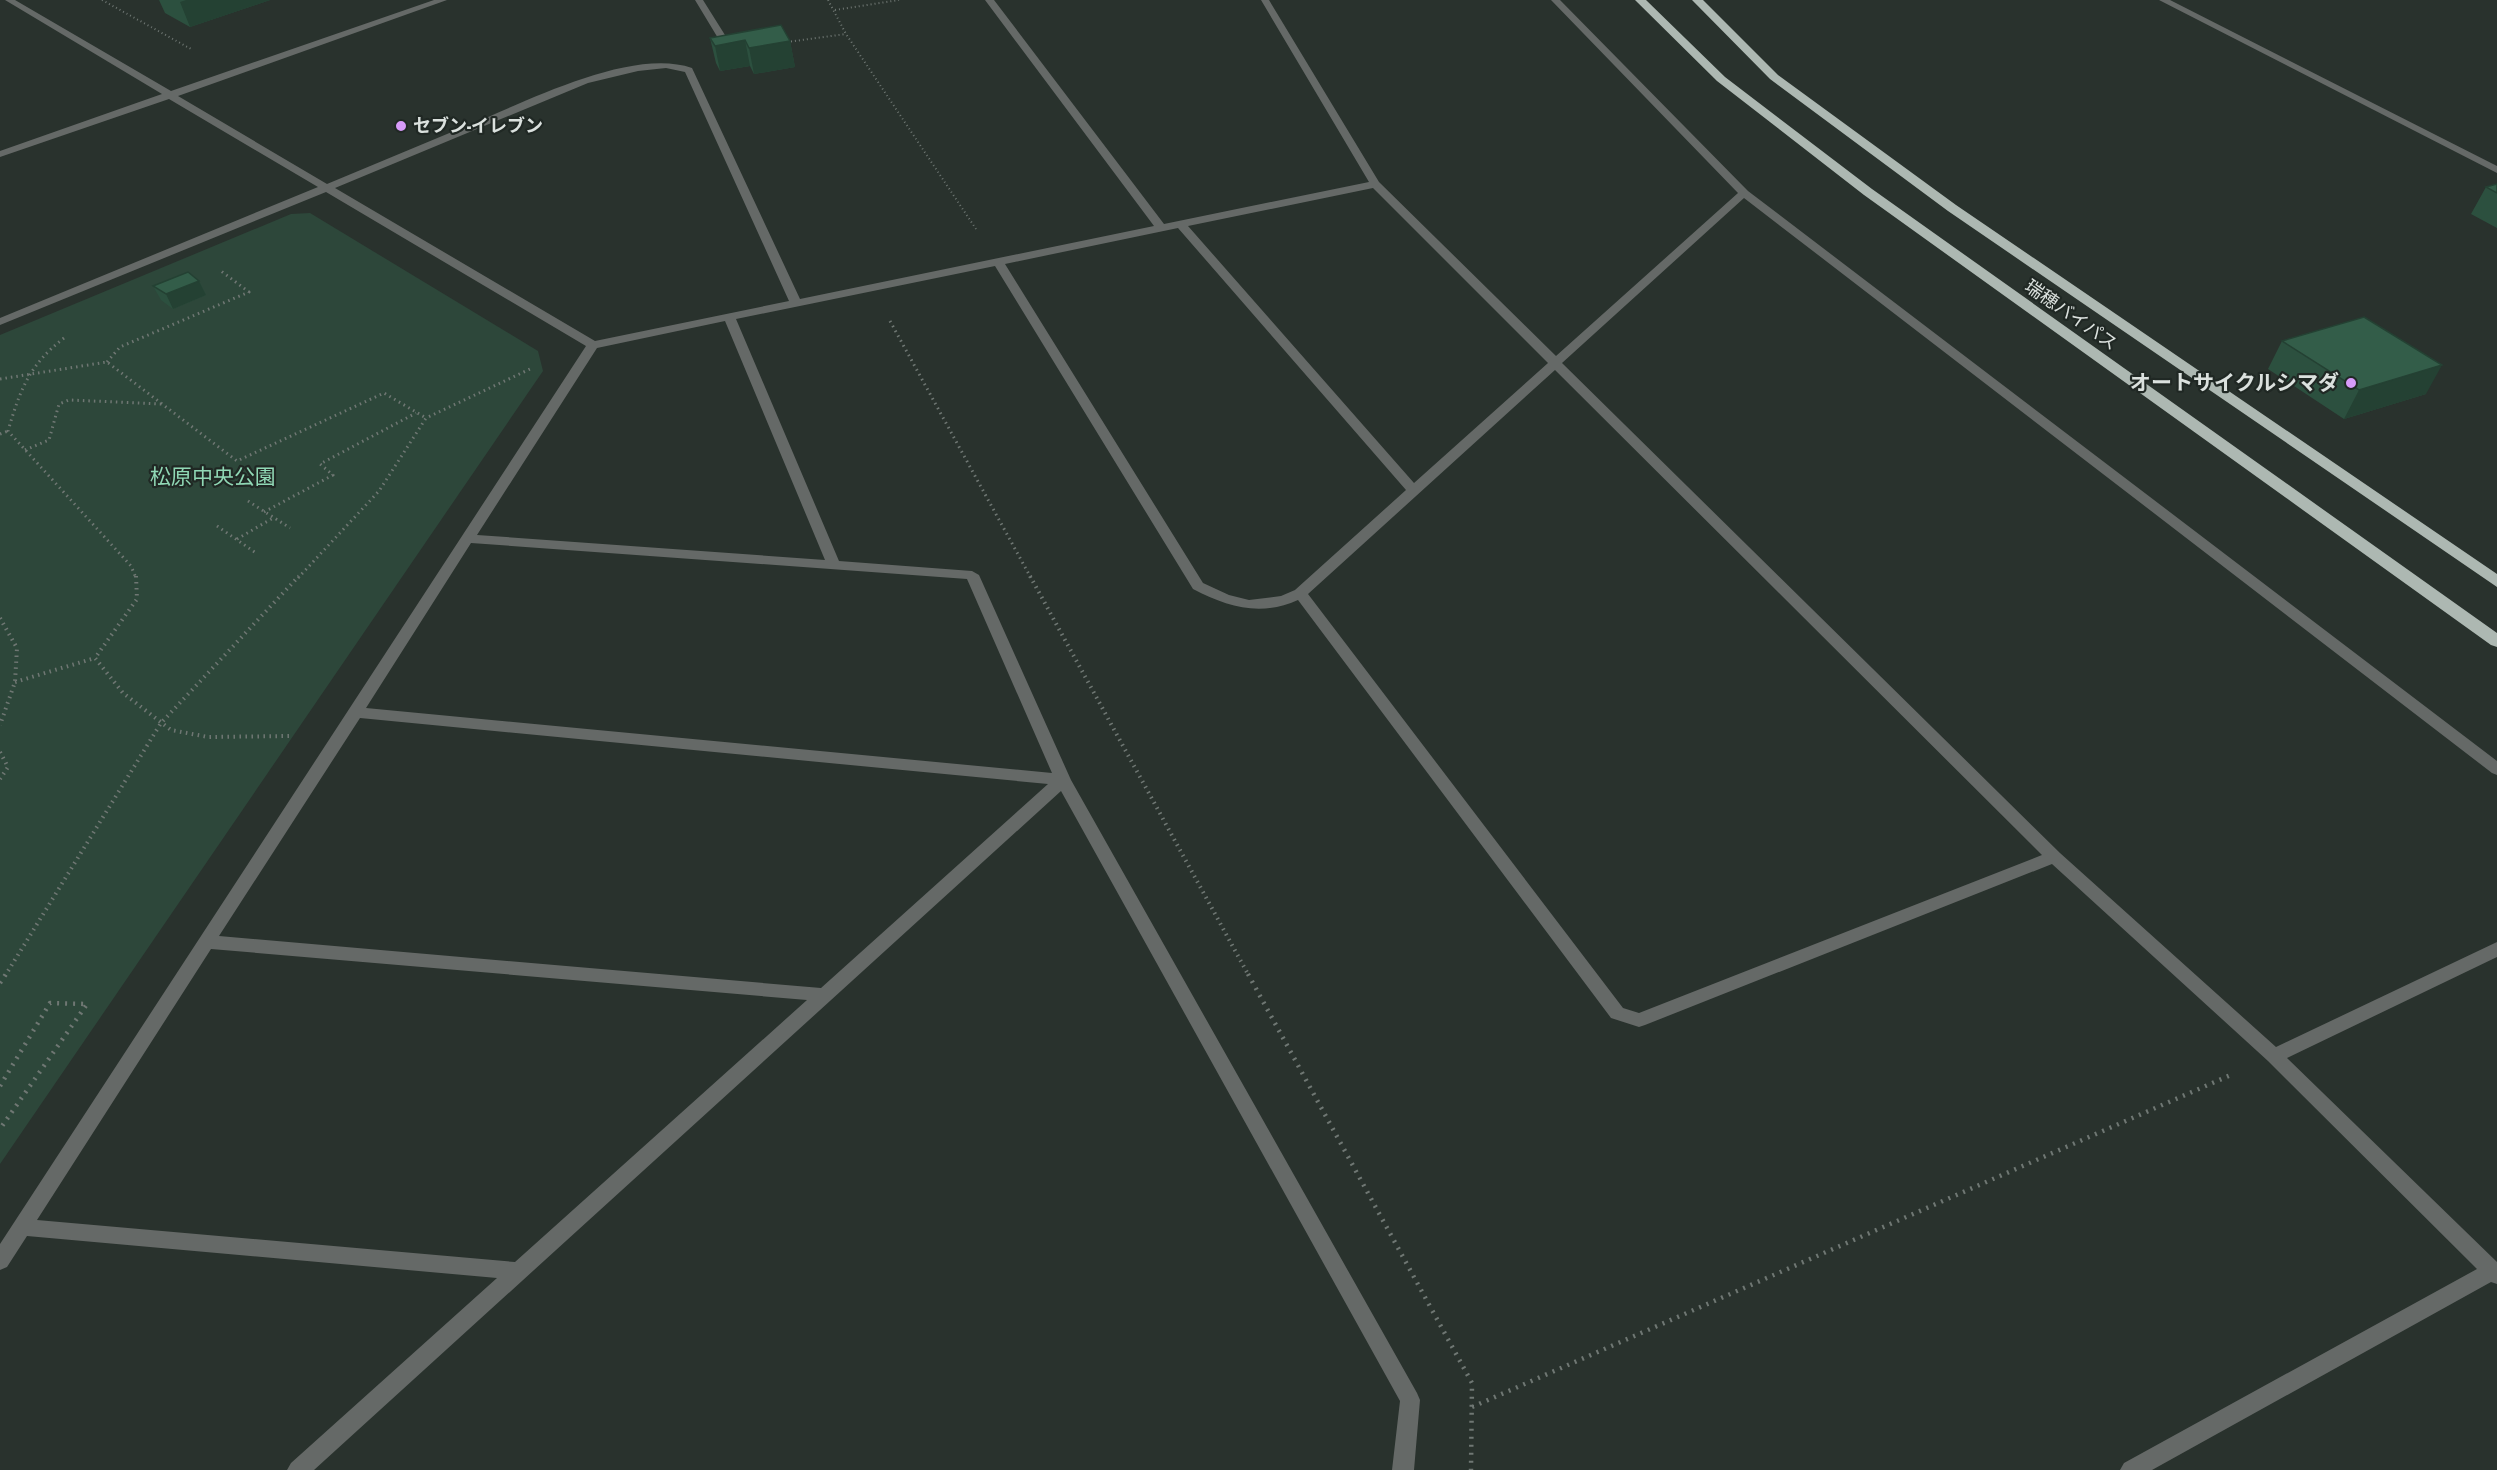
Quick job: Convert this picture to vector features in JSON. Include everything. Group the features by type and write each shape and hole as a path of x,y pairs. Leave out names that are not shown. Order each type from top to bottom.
{"highway":[{"name":"瑞穂バイパス","path":"1640,0 1721,79 1868,192 2497,641"},
{"name":"瑞穂バイパス","path":"1697,0 1774,77 1952,208 2497,582"}],"street":[{"path":"9,0 590,343 729,317 1375,184"},
{"path":"0,154 443,0"},
{"path":"699,0 730,51"},
{"path":"989,0 1161,228"},
{"path":"1265,0 1375,184 2054,858 2274,1056 2495,1273 2131,1470"},
{"path":"1556,0 1744,193 2497,769"},
{"path":"2163,0 2497,170"},
{"path":"0,322 585,81 660,64 678,64 689,70 796,303"},
{"path":"998,262 1198,586 1223,599 1251,607 1284,602 1300,593 1744,193"},
{"path":"1181,224 1413,490"},
{"path":"729,317 834,565"},
{"path":"0,1261 468,539 590,343"},
{"path":"468,539 972,574 1064,780 1410,1400 1403,1470"},
{"path":"1300,593 1617,1013 1639,1020 2054,858"},
{"path":"356,712 1064,780"},
{"path":"298,1470 1064,780"},
{"path":"207,942 826,994"},
{"path":"2274,1056 2497,949"},
{"path":"22,1227 518,1271"}],"path":[{"path":"102,0 234,72"},
{"path":"828,0 846,34 998,262"},
{"path":"835,10 899,0"},
{"path":"0,379 107,362 120,347 249,292 214,266"},
{"path":"871,288 1472,1383 1471,1470"},
{"path":"8,431 27,374 41,356 66,337"},
{"path":"0,983 161,723 378,490 426,418 590,343"},
{"path":"107,362 237,461 384,393 426,418"},
{"path":"25,450 49,440 59,404 69,400 162,404"},
{"path":"264,512 333,475 320,464 416,412"},
{"path":"0,434 8,431"},
{"path":"8,431 131,566 137,579 137,599 95,658 15,682"},
{"path":"248,501 290,528"},
{"path":"237,539 273,518"},
{"path":"217,526 256,553"},
{"path":"0,618 17,648 15,682 0,725"},
{"path":"95,658 123,693 171,730 208,737 343,733"},
{"path":"0,752 8,767 0,779"},
{"path":"0,1086 50,1003 87,1004 0,1129"},
{"path":"1472,1407 2274,1056"}],"green space":[{"name":"松原中央公園","path":"310,213 538,351 543,371 0,1164 0,335 291,214"}],"building":[{"path":"781,25 790,41 749,48 745,40 715,46 710,38"},
{"path":"2497,184 2497,193 2486,187"},
{"path":"188,272 199,281 166,294 153,286"},
{"path":"2364,317 2442,365 2359,390 2282,341"}],"place":[{"name":"セブン-イレブン","path":"401,126"},
{"name":"オートサイクルシマダ","path":"2351,383"}]}
